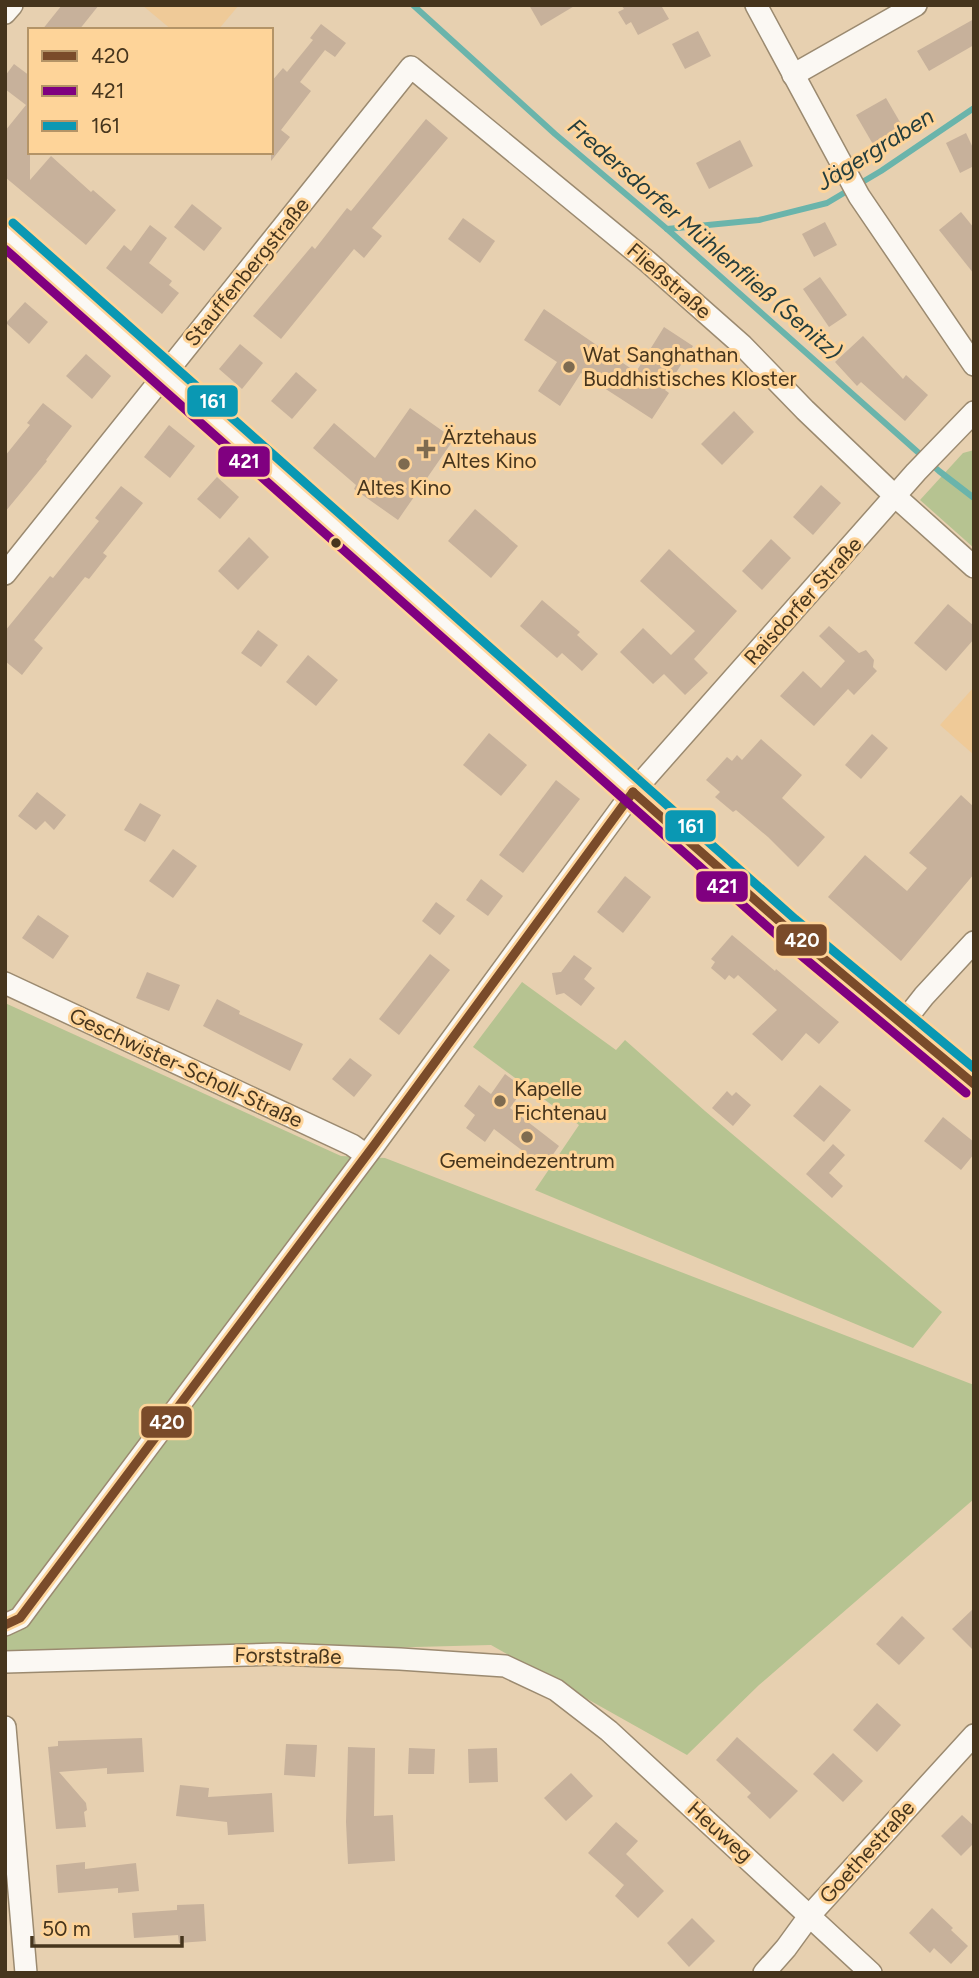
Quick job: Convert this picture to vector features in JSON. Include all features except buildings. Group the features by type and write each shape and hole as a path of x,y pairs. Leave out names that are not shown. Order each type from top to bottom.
{"street":[{"path":"5,13 12,5"},
{"path":"756,5 855,189 974,365"},
{"path":"793,75 916,5"},
{"name":"Stauffenbergstraße","path":"5,575 411,67"},
{"name":"Fließstraße","path":"411,67 680,289 742,345 896,497 974,567"},
{"path":"5,232 787,928 974,1084"},
{"name":"Raisdorfer Straße","path":"5,1625 20,1618 634,792 916,472 974,412"},
{"path":"902,1024 974,942"},
{"name":"Geschwister-Scholl-Straße","path":"5,983 352,1145 366,1155"},
{"name":"Forststraße","path":"5,1662 278,1654 400,1659 505,1666 564,1696"},
{"name":"Heuweg","path":"564,1696 609,1731 871,1973"},
{"path":"5,1727 26,1973"},
{"name":"Goethestraße","path":"764,1973 810,1915 974,1735"}],"shaded area":[{"path":"142,5 239,5 220,28 170,28"},
{"path":"974,687 974,755 940,725"}],"green space":[{"path":"974,450 974,548 920,500 963,453"},
{"path":"522,982 616,1050 625,1040 942,1312 913,1348 535,1190 579,1125 473,1047"},
{"path":"5,1003 341,1156 385,1158 974,1385 974,1499 759,1685 687,1755 491,1645 5,1658"}],"waterway":[{"name":"Fredersdorfer Mühlenfließ (Senitz)","path":"413,5 555,134 667,229 939,471 974,498"},
{"name":"Jägergraben","path":"667,229 759,220 827,203 881,171 974,108"}],"transit line":[{"name":"161","path":"13,223 795,919 974,1068"},
{"name":"421","path":"5,249 779,937 966,1093"},
{"name":"420","path":"633,792 787,928 974,1084"},
{"name":"420","path":"5,1625 20,1618 375,1144 633,792"}],"place":[{"name":"Wat Sanghathan Buddhistisches Kloster","path":"569,367"},
{"name":"Ärztehaus Altes Kino","path":"426,449"},
{"name":"Altes Kino","path":"404,464"},
{"name":"Kapelle Fichtenau","path":"500,1101"},
{"name":"Gemeindezentrum","path":"527,1137"}]}
